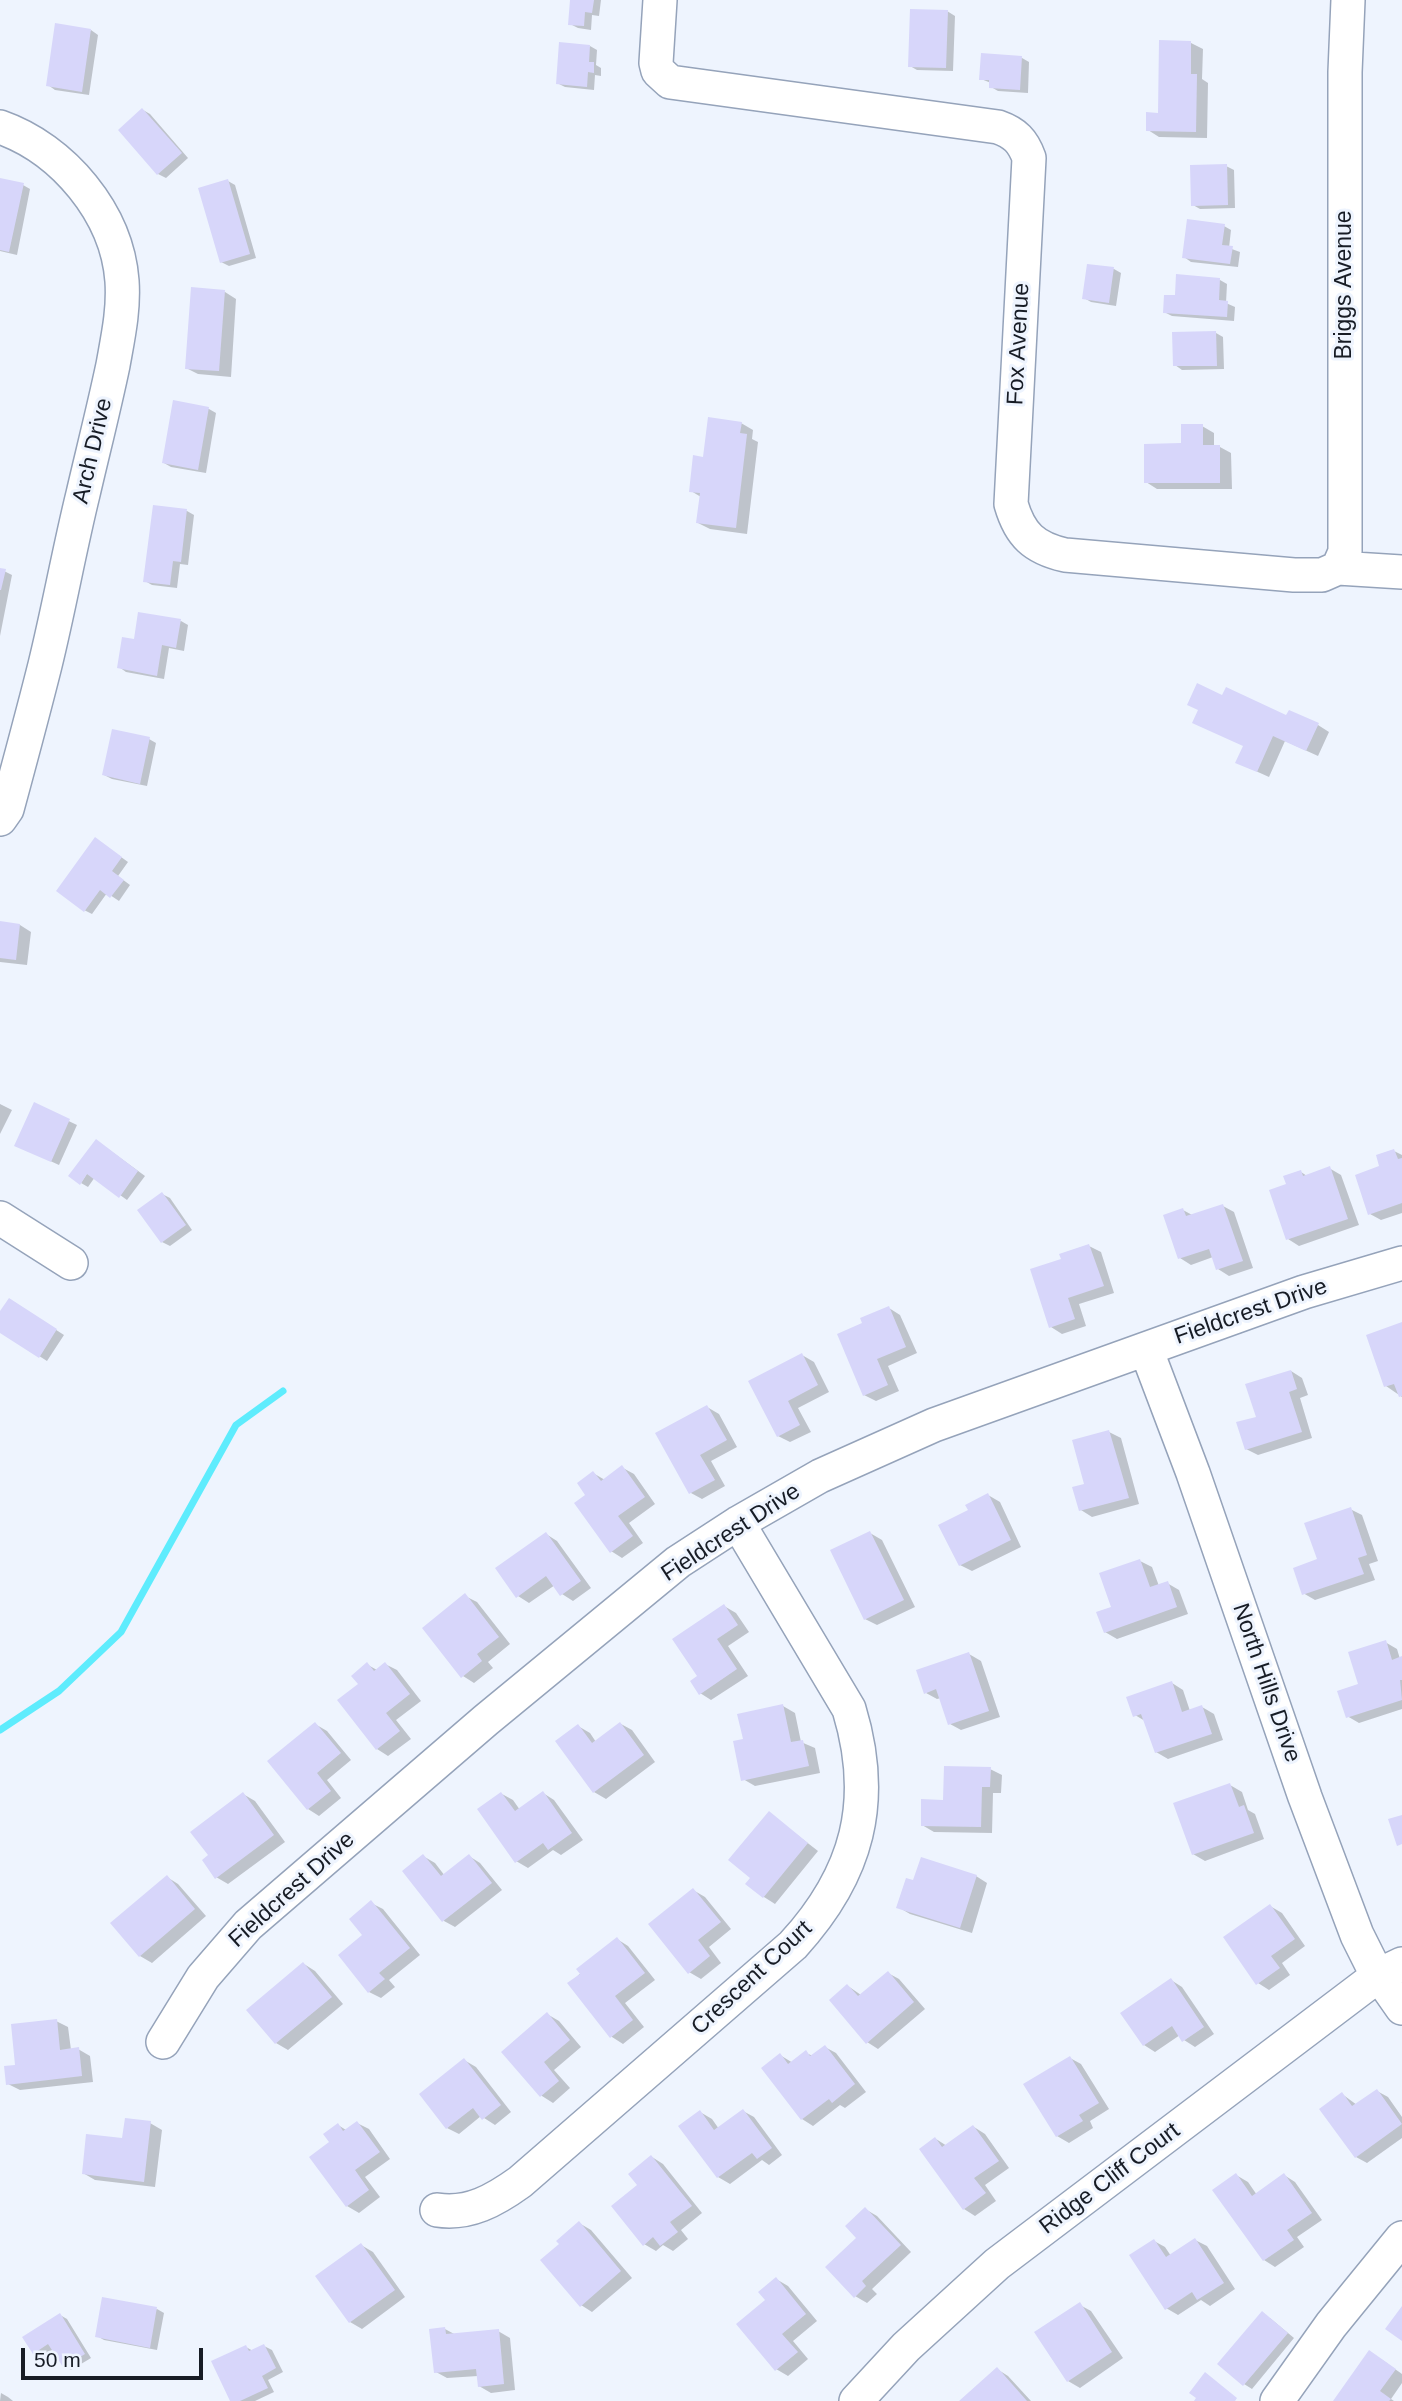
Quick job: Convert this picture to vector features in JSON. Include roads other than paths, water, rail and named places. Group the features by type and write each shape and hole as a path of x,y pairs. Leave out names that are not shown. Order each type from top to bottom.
{"street":[{"name":"Fox Avenue","path":"660,0 656,63 658,71 670,82 998,127 1018,138 1029,158 1011,504 1015,519 1034,544 1065,555 1280,573 1322,575 1338,568 1402,572"},
{"name":"Briggs Avenue","path":"1338,568 1345,552 1345,72 1348,0"},
{"name":"Arch Drive","path":"0,127 14,132 49,154 68,170 98,209 117,255 122,279 122,316 107,397 45,664 7,809 0,819"},
{"path":"0,1218 71,1263"},
{"name":"Fieldcrest Drive","path":"163,2042 203,1977 269,1907 486,1720 678,1562 738,1523 820,1476 934,1425 1304,1292 1402,1263"},
{"name":"North Hills Drive","path":"1146,1349 1193,1473 1357,1935 1390,1970 1402,2008"},
{"name":"Crescent Court","path":"438,2210 464,2211 501,2196 520,2182 793,1945 819,1915 844,1873 856,1835 863,1787 862,1759 853,1720 738,1523"},
{"name":"Ridge Cliff Court","path":"856,2401 915,2339 998,2264 1390,1970"},
{"path":"1276,2401 1331,2325 1402,2238"}],"waterway":[{"path":"0,1730 59,1691 121,1632 236,1425 283,1391"}]}
